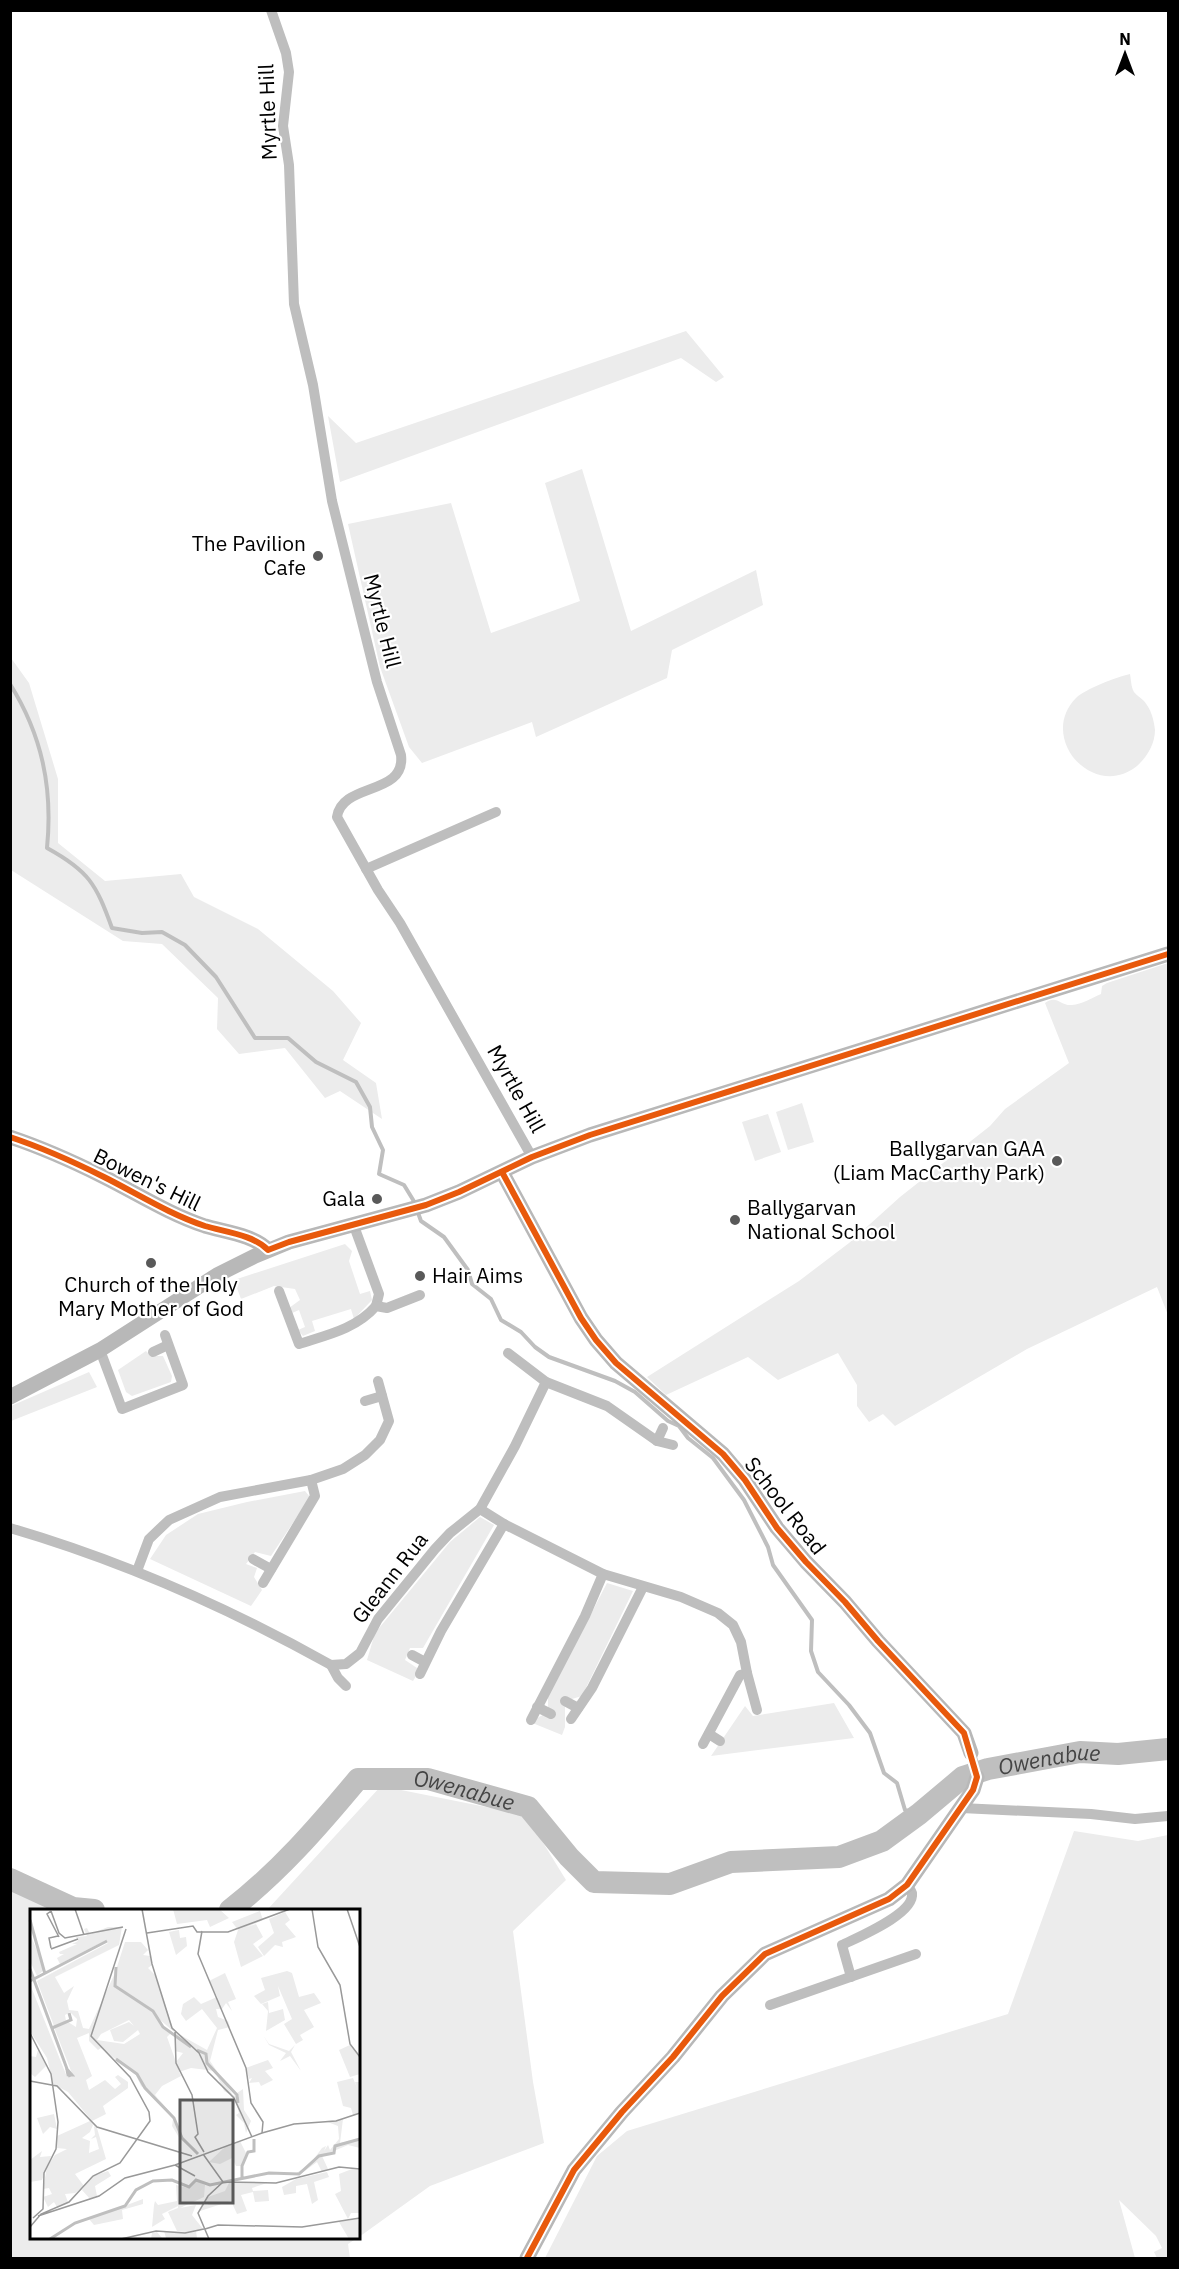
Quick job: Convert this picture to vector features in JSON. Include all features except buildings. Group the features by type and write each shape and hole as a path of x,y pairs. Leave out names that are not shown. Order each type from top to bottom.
{"street":[{"name":"Myrtle Hill","path":"272,10 286,53 289,72 283,126 289,165 294,304 313,385 332,501 377,682 402,764 398,773 390,781 344,802 338,809 337,817 366,870 400,923 532,1157"},
{"path":"366,870 496,812"},
{"path":"10,1397 100,1350 217,1275 268,1250 289,1242 426,1205 532,1157 590,1135 1168,954"},
{"name":"Bowen's Hill","path":"10,1137 48,1150 106,1178 155,1206 201,1224 261,1242 268,1250"},
{"name":"School Road","path":"502,1172 576,1308 596,1340 616,1363 723,1454 799,1554 964,1733 976,1777 973,1790 907,1885"},
{"path":"279,1291 298,1344 354,1325 366,1318 376,1306 378,1294 354,1226"},
{"path":"376,1306 387,1308 420,1295"},
{"path":"100,1350 122,1409 183,1385 167,1340 153,1352"},
{"path":"508,1353 546,1382 607,1406 657,1441 673,1445"},
{"path":"137,1571 149,1539 169,1520 220,1497 311,1480 343,1469 365,1455 380,1440 389,1421 378,1381"},
{"name":"Gleann Rua","path":"331,1665 346,1664 360,1653 378,1619 435,1549 450,1533 480,1509 515,1446 546,1382"},
{"path":"366,1401 382,1396"},
{"path":"657,1441 663,1428"},
{"path":"263,1583 315,1497 311,1480"},
{"path":"480,1509 504,1524 603,1574 681,1597 718,1613 733,1625 741,1642 757,1710"},
{"path":"420,1674 504,1524"},
{"path":"10,1528 71,1546 137,1571 220,1608 331,1665 338,1678 346,1686"},
{"path":"254,1560 271,1569"},
{"path":"531,1720 585,1616 603,1574"},
{"path":"571,1719 592,1688 643,1587"},
{"path":"412,1655 425,1662"},
{"path":"703,1744 740,1675 747,1672"},
{"path":"565,1701 578,1708"},
{"path":"537,1707 551,1714"},
{"path":"709,1734 720,1741"},
{"path":"961,1808 1068,1812 1135,1819 1168,1816"},
{"path":"527,2259 574,2170 621,2112 673,2057 736,1982 765,1954 889,1899 907,1885 912,1893 910,1900 898,1916 842,1945 851,1977"},
{"path":"770,2005 916,1954"}],"shaded area":[{"path":"686,331 724,377 716,382 681,358 340,482 328,416 356,443"},
{"path":"582,469 631,631 756,570 763,605 672,650 667,678 536,737 532,722 422,763 409,747 380,667 348,524 451,503 491,633 580,601 545,483"},
{"path":"11,658 29,683 58,779 58,843 105,881 181,874 194,897 258,929 333,991 361,1023 343,1060 376,1083 382,1119 340,1091 325,1098 285,1048 239,1054 217,1029 218,998 162,944 123,941 11,870"},
{"path":"1130,674 1134,692 1144,701 1152,715 1154,740 1147,754 1137,766 1120,775 1104,776 1089,770 1076,760 1067,746 1063,730 1066,714 1076,698 1086,691"},
{"name":"Ballygarvan GAA (Liam MacCarthy Park)","path":"1168,963 1168,1315 1157,1287 1027,1349 895,1426 883,1414 869,1422 857,1406 857,1385 838,1353 778,1380 748,1357 666,1395 647,1377 799,1281 849,1243 900,1197 990,1126 1005,1109 1069,1063 1045,1003 1056,1000 1068,1005 1079,1003 1101,994 1102,986 1107,983"},
{"path":"802,1103 814,1142 788,1150 776,1112"},
{"path":"768,1114 781,1152 755,1161 742,1122"},
{"path":"345,1244 352,1251 349,1261 360,1294 370,1291 372,1300 354,1319 351,1309 312,1321 315,1331 303,1336 298,1330 305,1327 299,1310 292,1313 289,1308 300,1300 295,1289 274,1286 241,1299 234,1280"},
{"path":"146,1351 151,1356 163,1356 172,1376 171,1382 132,1396 126,1392 118,1370"},
{"path":"89,1372 97,1387 11,1421 11,1406"},
{"path":"305,1491 310,1497 271,1556 255,1552 246,1564 257,1568 254,1577 262,1590 251,1606 150,1559 166,1535 198,1514"},
{"path":"480,1517 494,1525 423,1648 410,1648 405,1660 419,1671 413,1681 367,1660 375,1633 450,1542"},
{"path":"607,1583 633,1591 582,1696 565,1701 565,1727 562,1735 530,1722 548,1712 548,1697"},
{"path":"834,1703 854,1738 711,1756 745,1706 753,1716"},
{"path":"381,1786 526,1815 566,1880 513,1931 533,2082 544,2143 430,2186 360,2236 360,1909 268,1909"},
{"path":"1074,1831 1138,1841 1168,1835 1168,2258 1157,2258 1154,2252 1162,2248 1156,2236 1119,2200 1135,2258 545,2258 597,2156 627,2131 1008,2014"},
{"path":"10,1889 69,1909 30,1909 30,2239 356,2239 348,2244 350,2258 11,2258"}],"waterway":[{"path":"10,684 30,723 43,763 48,804 47,848 73,864 89,880 101,900 112,928 142,933 162,932 185,945 216,977 255,1038 288,1038 316,1062 356,1082 370,1107 372,1127 383,1150 379,1174 404,1185 415,1203"},
{"path":"417,1210 421,1221 444,1237 468,1270 472,1284 491,1299 501,1320 521,1332 535,1347 549,1357 615,1381 635,1392 668,1421 679,1426 688,1438 713,1458 744,1500 768,1547 773,1565 812,1620 811,1651 818,1672 849,1705 870,1733 884,1773 897,1783 905,1810 919,1814"},
{"name":"Owenabue","path":"231,1909 297,1848 358,1779 428,1779 528,1807 569,1857 594,1882 670,1884 731,1862 839,1857 882,1841 963,1777 988,1769 1080,1752 1118,1754 1168,1749"},
{"name":"Owenabue","path":"10,1879 73,1908 84,1909"}],"cycle path":[{"path":"10,1137 81,1166 179,1216 205,1226 247,1237 268,1250 289,1242 426,1205 532,1157 590,1135 1168,954"},
{"path":"502,1172 581,1318 596,1340 616,1363 723,1454 745,1480 777,1528 806,1562 964,1733 977,1777 973,1790 907,1885 889,1899 765,1954 722,1996 673,2057 622,2112 574,2170 527,2258"}],"place":[{"name":"The Pavilion Cafe","path":"318,556"},
{"name":"Ballygarvan GAA (Liam MacCarthy Park)","path":"1057,1161"},
{"name":"Gala","path":"377,1199"},
{"name":"Ballygarvan National School","path":"735,1220"},
{"name":"Church of the Holy Mary Mother of God","path":"151,1263"},
{"name":"Hair Aims","path":"420,1276"}]}
